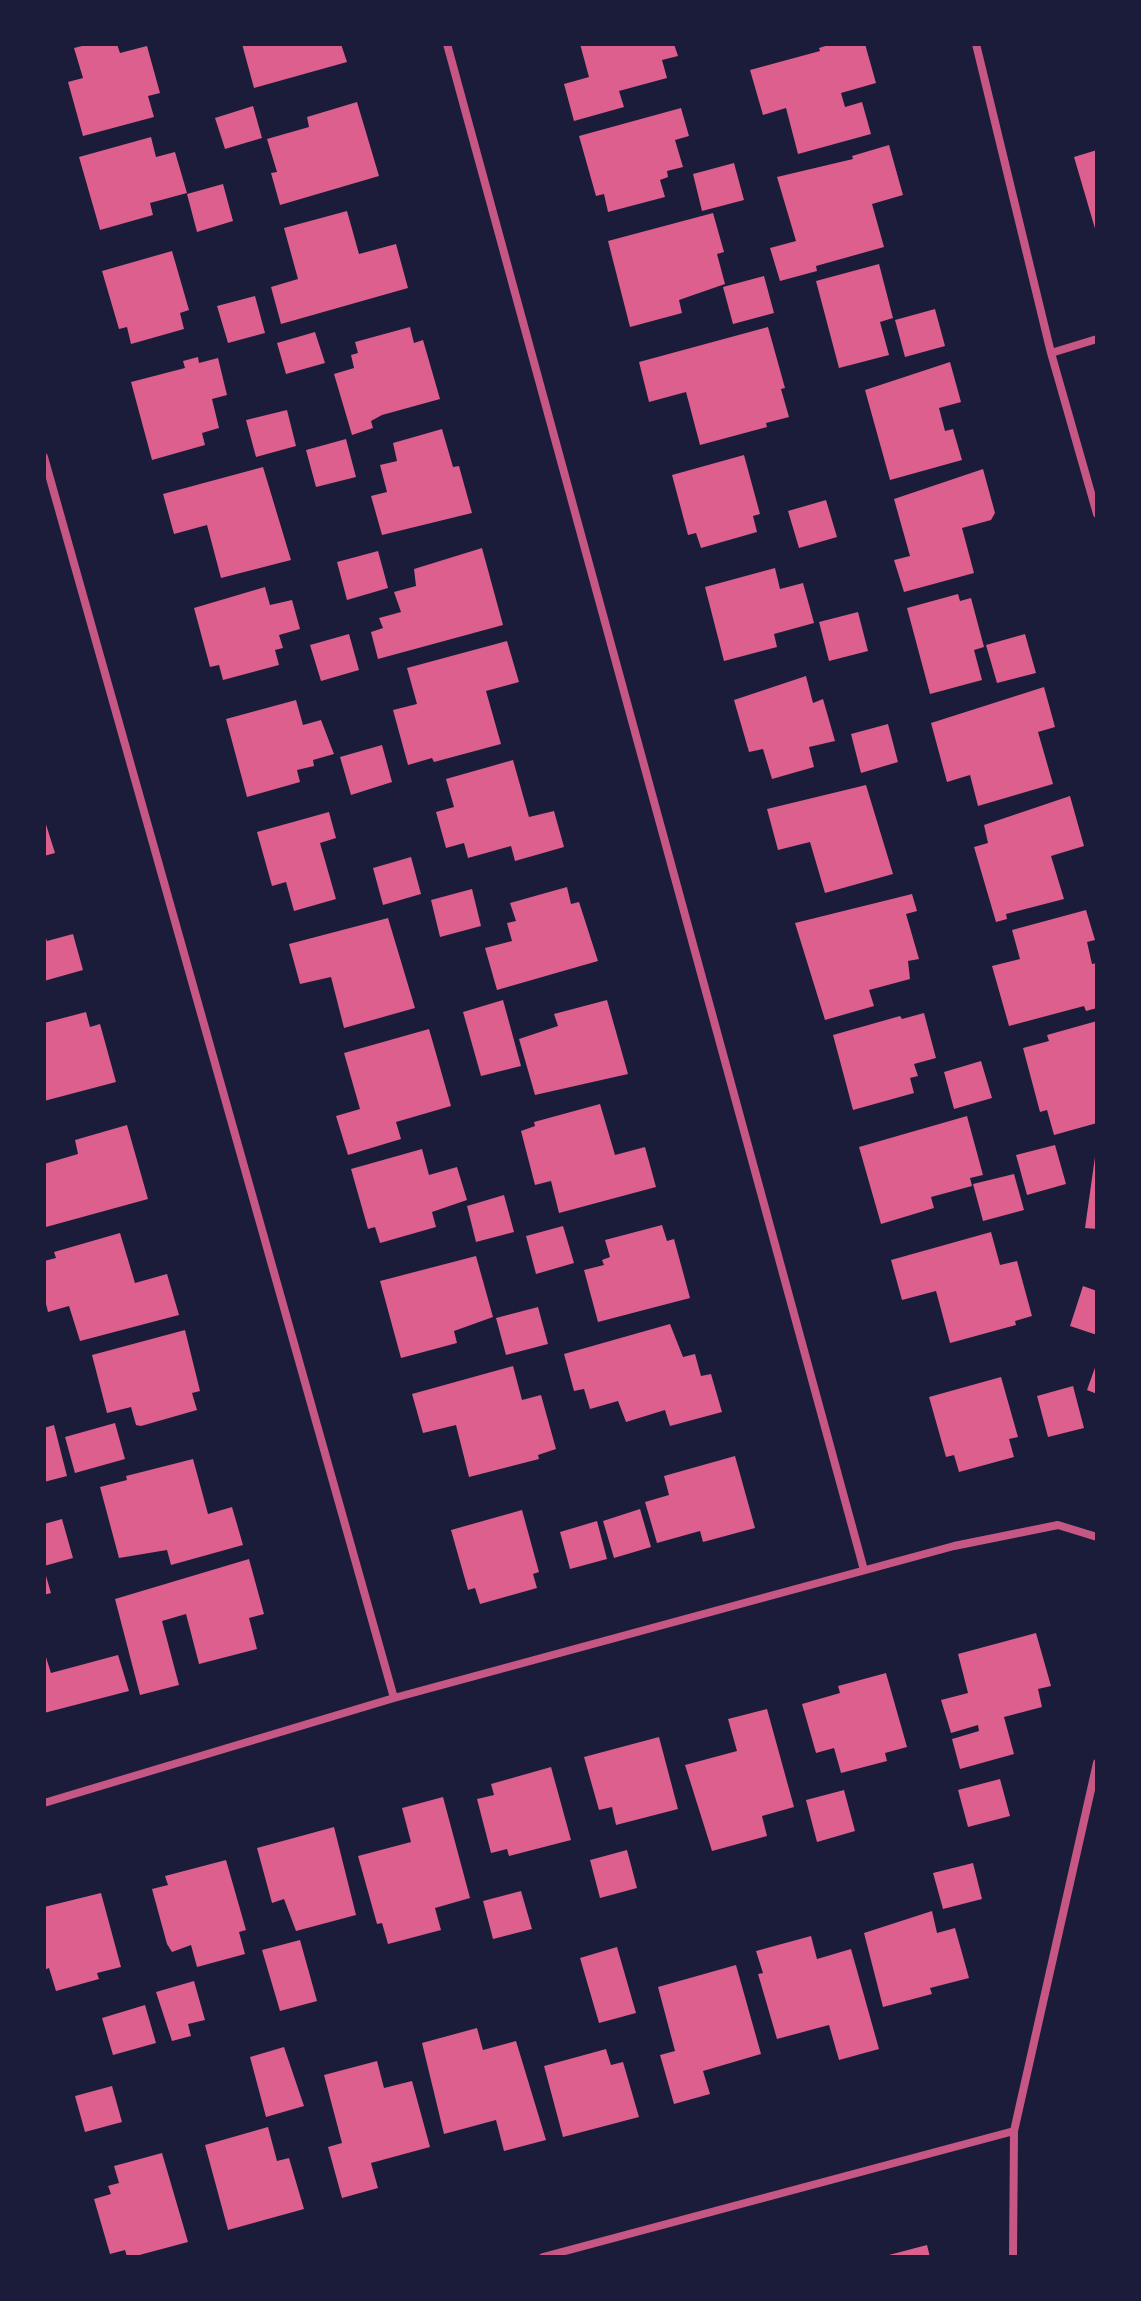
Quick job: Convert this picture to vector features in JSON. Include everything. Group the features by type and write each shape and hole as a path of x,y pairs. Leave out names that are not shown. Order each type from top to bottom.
{"street":[{"path":"447,44 864,1570"},
{"path":"976,44 1051,353 1097,514"},
{"path":"1051,353 1097,339"},
{"path":"44,457 394,1698"},
{"path":"44,1803 394,1698 864,1570 1058,1525 1097,1537"},
{"path":"1013,2257 1014,2131 1097,1763"},
{"path":"543,2257 1014,2131"}],"building":[{"path":"90,44 117,44 120,53 147,46 160,93 148,96 154,117 83,136 68,82 83,78 74,48"},
{"path":"242,44 341,44 347,62 254,88"},
{"path":"580,44 674,44 678,56 662,60 667,78 619,91 624,107 574,121 564,84 589,77"},
{"path":"832,44 865,44 876,83 841,93 845,107 862,102 871,134 798,154 786,108 763,115 750,70 820,51 819,48"},
{"path":"357,102 379,176 280,205 271,173 277,172 267,139 309,127 307,117"},
{"path":"253,106 262,138 225,149 215,118"},
{"path":"681,108 689,136 675,140 683,167 667,171 668,177 660,180 665,197 608,212 604,194 596,196 579,136"},
{"path":"151,137 156,157 175,152 187,193 150,203 153,215 100,230 79,157"},
{"path":"889,145 903,195 872,204 884,247 816,266 817,271 780,281 770,248 796,241 777,177 853,159 852,156"},
{"path":"1097,150 1097,232 1096,232 1074,157"},
{"path":"734,163 744,200 702,211 693,174"},
{"path":"223,184 233,221 197,232 187,194"},
{"path":"347,211 359,254 396,244 408,288 281,324 271,287 298,279 284,228"},
{"path":"713,213 724,252 717,254 725,284 679,300 682,313 630,327 608,241"},
{"path":"172,251 189,310 180,313 184,329 131,344 127,327 119,329 102,271"},
{"path":"879,264 893,318 880,322 889,355 839,368 816,281"},
{"path":"764,276 774,313 733,324 723,287"},
{"path":"255,296 265,333 228,343 217,306"},
{"path":"935,309 945,346 905,357 895,320"},
{"path":"410,327 414,343 423,340 440,399 382,415 371,421 373,428 352,435 334,374 354,368 351,355 358,353 355,342"},
{"path":"768,327 785,388 781,389 789,417 766,423 767,427 700,445 686,392 649,402 639,362"},
{"path":"315,332 325,363 286,374 277,343"},
{"path":"198,357 199,363 218,358 227,395 212,399 219,428 202,433 205,445 152,460 131,382 185,368 183,361"},
{"path":"950,362 961,402 939,408 945,431 953,429 962,460 890,480 865,390"},
{"path":"287,410 296,446 256,457 246,420"},
{"path":"442,429 453,467 459,466 472,513 382,535 371,496 387,492 380,465 397,461 393,443"},
{"path":"346,439 356,477 316,487 306,450"},
{"path":"744,455 760,514 753,516 757,532 701,548 696,533 688,535 672,475"},
{"path":"263,467 291,560 221,578 207,525 174,534 163,494"},
{"path":"983,469 995,513 991,520 962,528 974,573 904,592 894,560 910,556 894,499"},
{"path":"826,500 837,537 799,548 788,511"},
{"path":"482,548 503,625 378,659 371,632 383,628 379,618 401,612 394,592 416,586 414,569"},
{"path":"378,551 388,588 347,600 337,562"},
{"path":"775,568 780,589 803,583 814,623 774,634 777,647 724,661 705,587"},
{"path":"265,587 270,605 292,600 300,629 279,635 283,648 275,650 279,665 223,680 219,665 210,667 194,608"},
{"path":"958,594 960,601 971,598 984,647 974,650 982,680 930,694 907,608"},
{"path":"858,612 868,651 829,661 819,622"},
{"path":"349,634 359,670 321,681 310,645"},
{"path":"1025,634 1036,673 997,683 986,645"},
{"path":"507,641 519,682 486,691 501,744 434,762 432,758 408,765 393,710 417,704 407,668"},
{"path":"806,676 813,703 823,699 835,741 809,747 814,767 772,779 763,749 749,752 734,700"},
{"path":"1044,687 1055,727 1038,732 1053,784 978,806 970,775 947,782 931,723"},
{"path":"296,700 303,725 321,720 334,754 313,760 314,766 297,770 300,782 247,797 226,719"},
{"path":"888,724 898,762 861,773 851,734"},
{"path":"382,745 392,782 351,795 340,757"},
{"path":"513,760 529,817 554,811 564,847 515,861 511,846 468,858 464,843 446,848 436,812 454,807 446,779"},
{"path":"866,785 893,874 825,893 810,842 778,850 767,809"},
{"path":"1070,796 1084,846 1051,856 1064,899 1006,914 1007,919 996,922 974,847 988,843 984,825"},
{"path":"329,812 336,838 320,843 336,899 294,911 286,882 272,886 257,832"},
{"path":"44,818 55,853 44,856"},
{"path":"411,857 421,894 383,905 373,868"},
{"path":"567,887 571,904 579,902 598,961 497,990 485,948 512,941 507,923 516,921 510,903"},
{"path":"472,889 481,926 440,937 431,900"},
{"path":"912,894 917,911 906,914 919,959 908,961 910,979 869,990 874,1006 825,1020 795,923"},
{"path":"1086,910 1095,940 1087,942 1092,964 1097,963 1097,1008 1086,1011 1084,1006 1009,1026 992,966 1020,959 1012,930"},
{"path":"388,918 415,1008 344,1028 331,977 300,984 289,944"},
{"path":"44,932 47,941 73,934 83,970 44,981"},
{"path":"503,1000 521,1066 481,1076 463,1012"},
{"path":"607,1000 628,1074 535,1095 519,1039 558,1026 554,1014"},
{"path":"86,1012 90,1027 100,1024 116,1082 44,1101 44,1023"},
{"path":"924,1013 936,1058 914,1064 918,1076 910,1078 914,1093 853,1110 833,1035 900,1016 902,1019"},
{"path":"1097,1021 1097,1123 1054,1135 1047,1110 1040,1112 1023,1048 1049,1041 1047,1035"},
{"path":"429,1029 451,1106 396,1122 401,1139 348,1155 336,1116 360,1109 344,1053"},
{"path":"981,1061 992,1098 954,1109 944,1072"},
{"path":"600,1104 615,1155 645,1147 656,1187 559,1213 551,1181 535,1185 521,1131 535,1126 534,1122"},
{"path":"967,1116 983,1175 970,1178 972,1186 931,1197 934,1208 881,1224 859,1147"},
{"path":"127,1125 148,1199 46,1227 44,1164 78,1154 75,1140"},
{"path":"1055,1145 1066,1184 1027,1195 1016,1155"},
{"path":"422,1149 429,1175 457,1167 467,1200 432,1212 436,1227 380,1243 375,1227 368,1229 351,1169"},
{"path":"1097,1157 1097,1229 1085,1228"},
{"path":"1014,1174 1024,1210 983,1221 973,1184"},
{"path":"504,1195 514,1232 476,1242 467,1206"},
{"path":"662,1225 667,1241 674,1239 690,1298 598,1322 584,1270 604,1265 602,1260 610,1257 605,1240"},
{"path":"563,1226 574,1263 536,1274 526,1236"},
{"path":"991,1232 1000,1265 1017,1261 1032,1316 1015,1321 1016,1325 950,1343 936,1291 902,1300 891,1260"},
{"path":"120,1233 135,1283 167,1274 179,1315 80,1341 69,1306 48,1312 44,1296 44,1261 56,1258 54,1252"},
{"path":"476,1256 493,1317 454,1331 457,1343 401,1358 380,1281"},
{"path":"1083,1286 1097,1291 1097,1335 1070,1326"},
{"path":"538,1307 548,1344 506,1355 496,1318"},
{"path":"670,1324 683,1357 695,1354 701,1376 711,1374 722,1412 670,1426 665,1410 626,1422 618,1401 590,1409 584,1389 574,1391 564,1354"},
{"path":"185,1330 200,1391 192,1393 197,1410 141,1426 136,1425 131,1407 107,1413 92,1355"},
{"path":"1097,1362 1097,1394 1087,1390"},
{"path":"513,1366 522,1400 541,1395 556,1449 538,1455 539,1459 469,1477 456,1425 423,1433 412,1394"},
{"path":"1001,1377 1018,1437 1009,1439 1014,1457 959,1472 954,1455 946,1457 929,1397"},
{"path":"1073,1386 1084,1428 1048,1437 1037,1396"},
{"path":"115,1423 125,1459 75,1473 65,1437"},
{"path":"54,1425 67,1476 44,1482 44,1428"},
{"path":"735,1456 755,1528 703,1542 700,1531 657,1543 645,1502 669,1495 664,1476"},
{"path":"193,1459 208,1514 232,1507 243,1545 171,1565 167,1550 119,1558 100,1487 127,1480 126,1476"},
{"path":"640,1509 651,1547 614,1558 603,1521"},
{"path":"522,1510 539,1572 533,1574 537,1588 480,1604 475,1588 468,1590 451,1530"},
{"path":"62,1519 73,1558 44,1566 44,1524"},
{"path":"597,1521 607,1559 570,1569 560,1532"},
{"path":"249,1559 264,1614 249,1618 257,1649 199,1664 186,1614 162,1621 179,1685 140,1695 115,1599"},
{"path":"44,1569 51,1593 44,1595"},
{"path":"1036,1633 1051,1686 1038,1689 1042,1707 1004,1717 1014,1754 960,1769 952,1739 979,1731 978,1725 951,1733 941,1700 968,1693 958,1654"},
{"path":"44,1651 51,1673 118,1655 129,1691 44,1713"},
{"path":"886,1673 907,1747 885,1753 887,1761 841,1773 834,1748 816,1753 802,1704 840,1693 838,1686"},
{"path":"767,1709 794,1807 762,1816 767,1836 712,1851 685,1765 737,1751 728,1719"},
{"path":"659,1737 678,1809 616,1825 612,1807 599,1810 584,1757"},
{"path":"551,1767 571,1840 509,1856 507,1849 491,1853 477,1799 494,1795 491,1784"},
{"path":"1000,1779 1010,1816 968,1827 958,1790"},
{"path":"844,1790 855,1831 817,1842 806,1800"},
{"path":"443,1797 470,1898 435,1908 441,1930 388,1944 382,1923 377,1924 358,1856 411,1842 402,1808"},
{"path":"334,1827 356,1915 296,1931 284,1899 272,1903 257,1848"},
{"path":"627,1850 637,1888 600,1898 590,1860"},
{"path":"226,1860 246,1930 239,1932 245,1954 197,1967 191,1945 172,1952 167,1944 152,1889 168,1885 165,1876"},
{"path":"973,1863 982,1899 943,1909 933,1873"},
{"path":"521,1891 532,1929 493,1939 483,1901"},
{"path":"101,1893 121,1967 97,1973 99,1979 56,1991 49,1968 44,1970 44,1907"},
{"path":"932,1911 937,1933 955,1928 969,1978 930,1988 932,1994 883,2007 864,1933"},
{"path":"811,1936 817,1959 851,1949 879,2049 839,2060 829,2025 777,2039 758,1974 763,1973 756,1951"},
{"path":"300,1940 317,2001 280,2011 262,1950"},
{"path":"617,1947 636,2013 599,2023 580,1958"},
{"path":"736,1965 761,2054 703,2071 710,2094 674,2104 660,2055 675,2051 658,1987"},
{"path":"194,1981 205,2020 188,2024 191,2036 172,2041 156,1992"},
{"path":"145,2005 156,2043 113,2055 102,2018"},
{"path":"477,2028 483,2050 516,2041 546,2140 504,2151 496,2120 444,2134 422,2043"},
{"path":"284,2047 304,2106 266,2117 250,2057"},
{"path":"606,2049 611,2065 623,2062 639,2117 563,2137 544,2066"},
{"path":"377,2061 384,2088 412,2081 430,2147 371,2163 378,2188 342,2198 328,2147 342,2143 324,2075"},
{"path":"112,2086 122,2122 85,2132 75,2096"},
{"path":"268,2127 277,2161 289,2158 304,2209 228,2230 205,2145"},
{"path":"162,2153 188,2242 132,2257 127,2257 125,2250 110,2254 94,2199 111,2194 108,2186 119,2183 114,2166"},
{"path":"927,2245 930,2257 885,2257 885,2256"}]}
